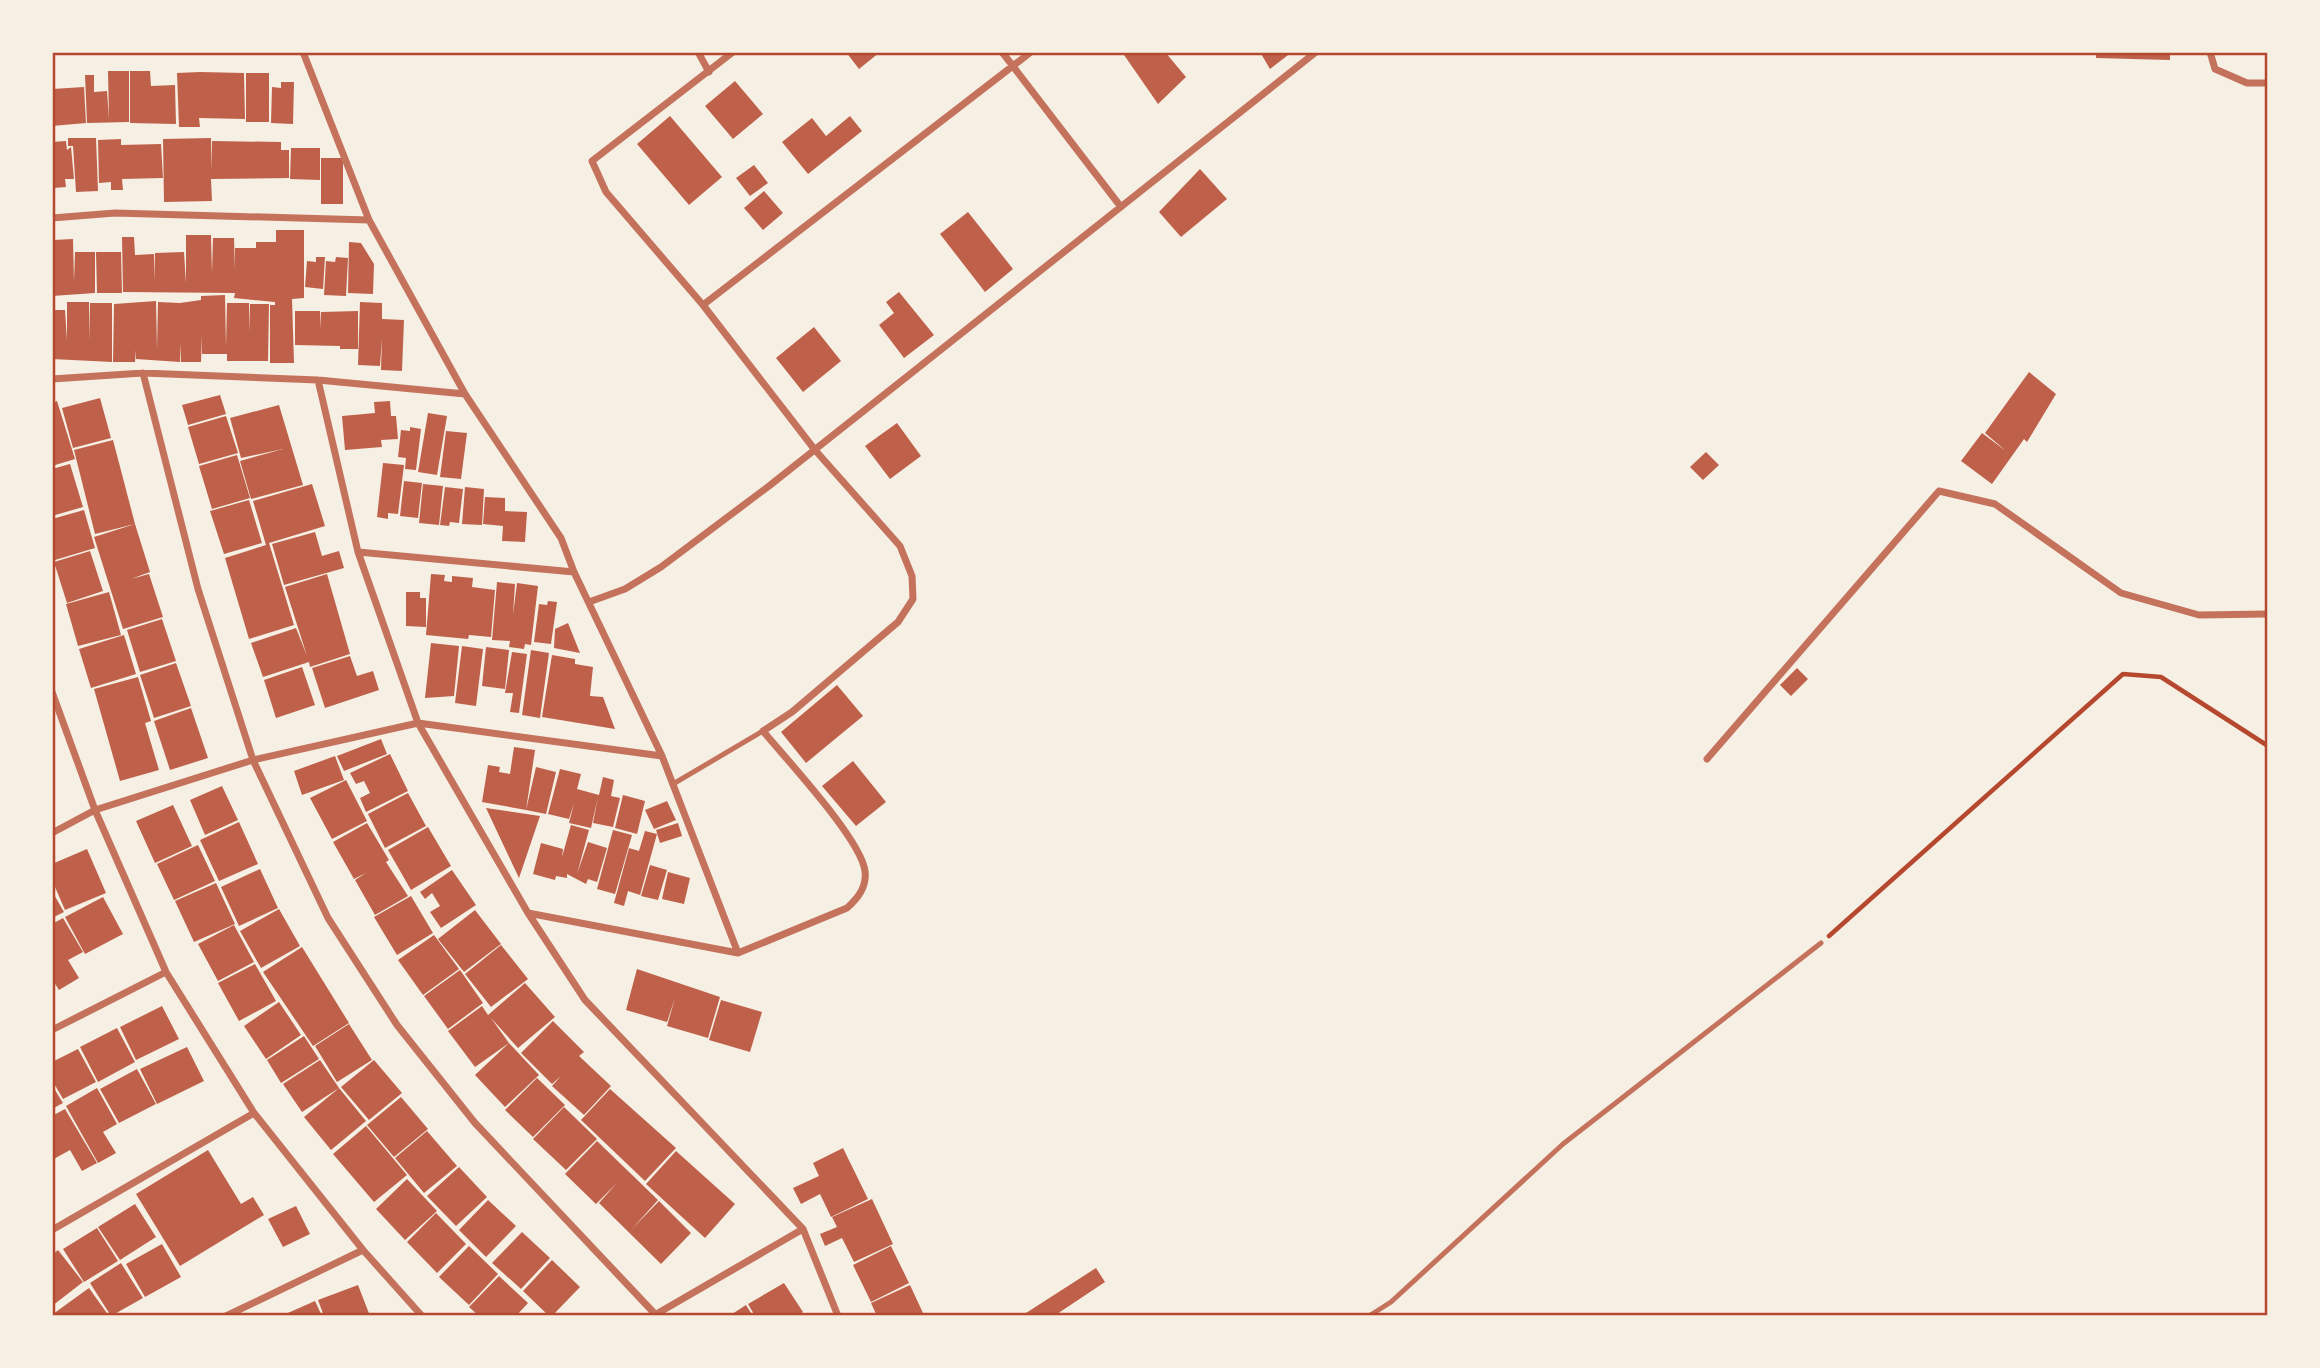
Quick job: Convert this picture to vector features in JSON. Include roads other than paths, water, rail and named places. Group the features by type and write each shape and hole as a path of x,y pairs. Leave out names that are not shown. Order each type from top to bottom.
{"street":[{"path":"303,52 369,220 465,394 561,538 574,572 662,756 738,953"},
{"path":"698,52 709,72"},
{"path":"527,913 738,953 847,908 859,896 864,885 865,869 846,833 763,731 792,712 898,622 913,599 912,576 900,546 815,450 703,305 606,192 592,161 733,52"},
{"path":"1002,52 1121,207"},
{"path":"703,305 1031,52"},
{"path":"589,602 625,589 661,567 815,450 1316,52"},
{"path":"2210,52 2215,69 2247,83 2267,83"},
{"path":"52,218 115,213 369,220"},
{"path":"52,379 143,373 318,380 465,394"},
{"path":"143,373 198,589 253,760 328,918 397,1025 475,1122 654,1315 803,1229"},
{"path":"318,380 358,552 418,723 527,913 585,1000 803,1229 838,1315"},
{"path":"1707,759 1939,491 1994,504 2121,593 2199,615 2267,614"},
{"path":"358,552 574,572"},
{"path":"52,692 95,810 166,972 254,1113 363,1250 422,1315"},
{"path":"52,833 95,810 253,760 418,723 662,756"},
{"path":"52,1030 166,972"},
{"path":"52,1230 254,1113"},
{"path":"226,1315 363,1250"}],"lane":[{"path":"673,784 763,731"},
{"path":"1369,1315 1391,1302 1563,1144 1821,943"}]}
